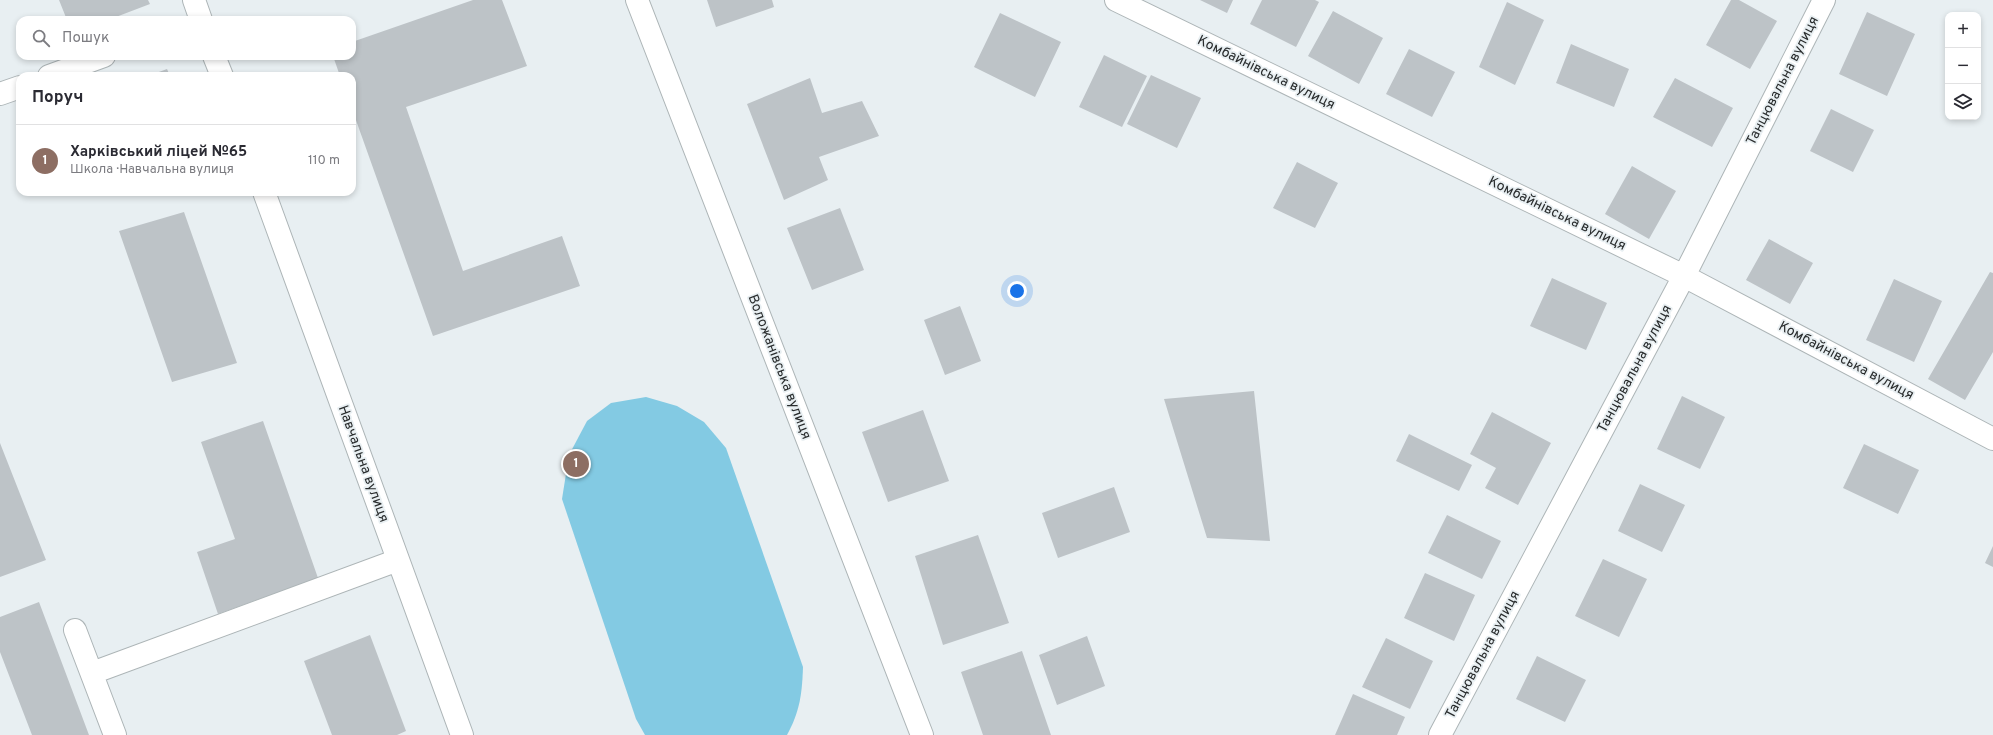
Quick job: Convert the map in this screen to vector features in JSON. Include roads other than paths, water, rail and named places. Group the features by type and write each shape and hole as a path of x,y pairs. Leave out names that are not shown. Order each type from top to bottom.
{"street":[{"path":"194,0 200,16"},
{"name":"Воложанівська вулиця","path":"637,0 922,735"},
{"name":"Комбайнівська вулиця","path":"1116,0 1684,276 1993,439"},
{"name":"Танцювальна вулиця","path":"1440,735 1684,276 1824,0"},
{"path":"60,72 93,60"},
{"path":"216,60 220,72"},
{"path":"0,94 16,88"},
{"name":"Навчальна вулиця","path":"265,196 462,735"},
{"path":"92,673 398,560"},
{"path":"75,630 115,735"}],"place":[{"name":"Харківський ліцей №65","path":"576,464"}]}
